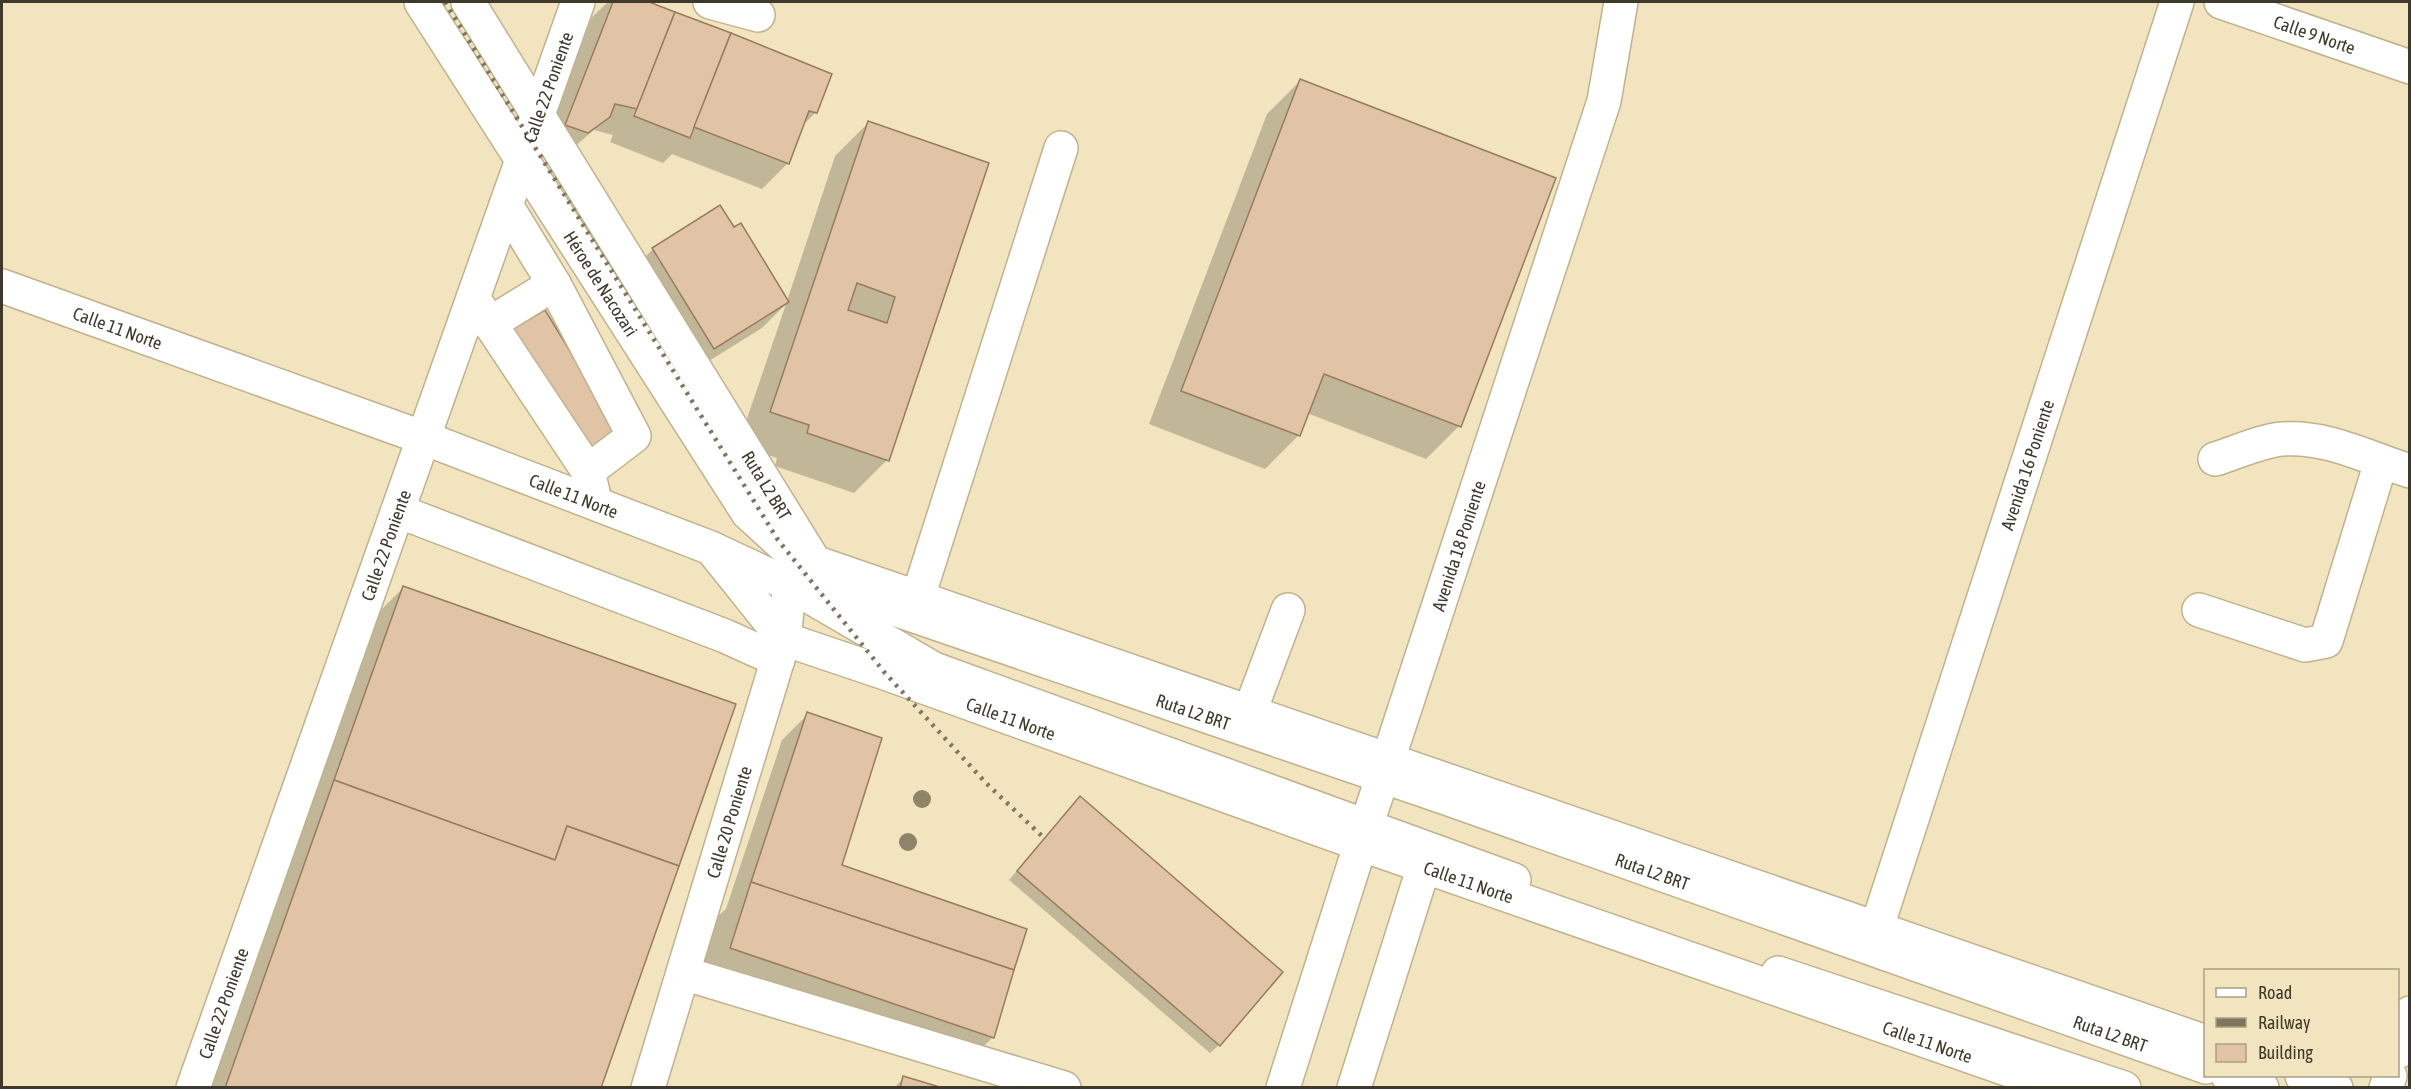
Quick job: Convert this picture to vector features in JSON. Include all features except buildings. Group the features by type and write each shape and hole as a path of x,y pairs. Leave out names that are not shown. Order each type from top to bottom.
{"street":[{"name":"Héroe de Nacozari","path":"421,2 748,513 799,567"},
{"name":"Ruta L2 BRT","path":"468,2 537,116 799,567 933,669 1363,836 2124,1088"},
{"name":"Calle 22 Poniente","path":"193,1088 424,438 481,311 506,205 578,2"},
{"path":"710,2 758,15"},
{"name":"Avenida 18 Poniente","path":"1283,1088 1604,100 1621,2"},
{"name":"Avenida 16 Poniente","path":"1877,927 2177,2"},
{"name":"Calle 9 Norte","path":"2221,2 2409,67"},
{"path":"918,597 1061,148"},
{"path":"506,205 554,284 634,436 588,471"},
{"path":"554,284 481,311 588,471 595,504"},
{"name":"Calle 11 Norte","path":"2,286 424,438 711,548"},
{"path":"2199,610 2305,645 2325,640 2395,467 2332,444 2313,440 2281,439 2215,459"},
{"name":"Calle 11 Norte","path":"398,511 725,636 885,673 1363,836 1424,866 2061,1088"},
{"name":"Ruta L2 BRT","path":"711,548 799,567 830,587 1386,768 2204,1067"},
{"path":"711,548 781,649"},
{"path":"799,567 918,597 1250,711 1386,768 1877,927 2204,1042"},
{"name":"Calle 20 Poniente","path":"648,1088 781,649 799,567"},
{"path":"1250,711 1288,610"},
{"path":"1354,1088 1424,866"},
{"path":"683,972 1064,1088"},
{"path":"2399,1046 2409,1013"},
{"path":"2231,1077 2262,1088"},
{"path":"2305,1077 2336,1088"}],"railway":[{"path":"445,2 778,540 885,673 986,783 1044,838"}]}
